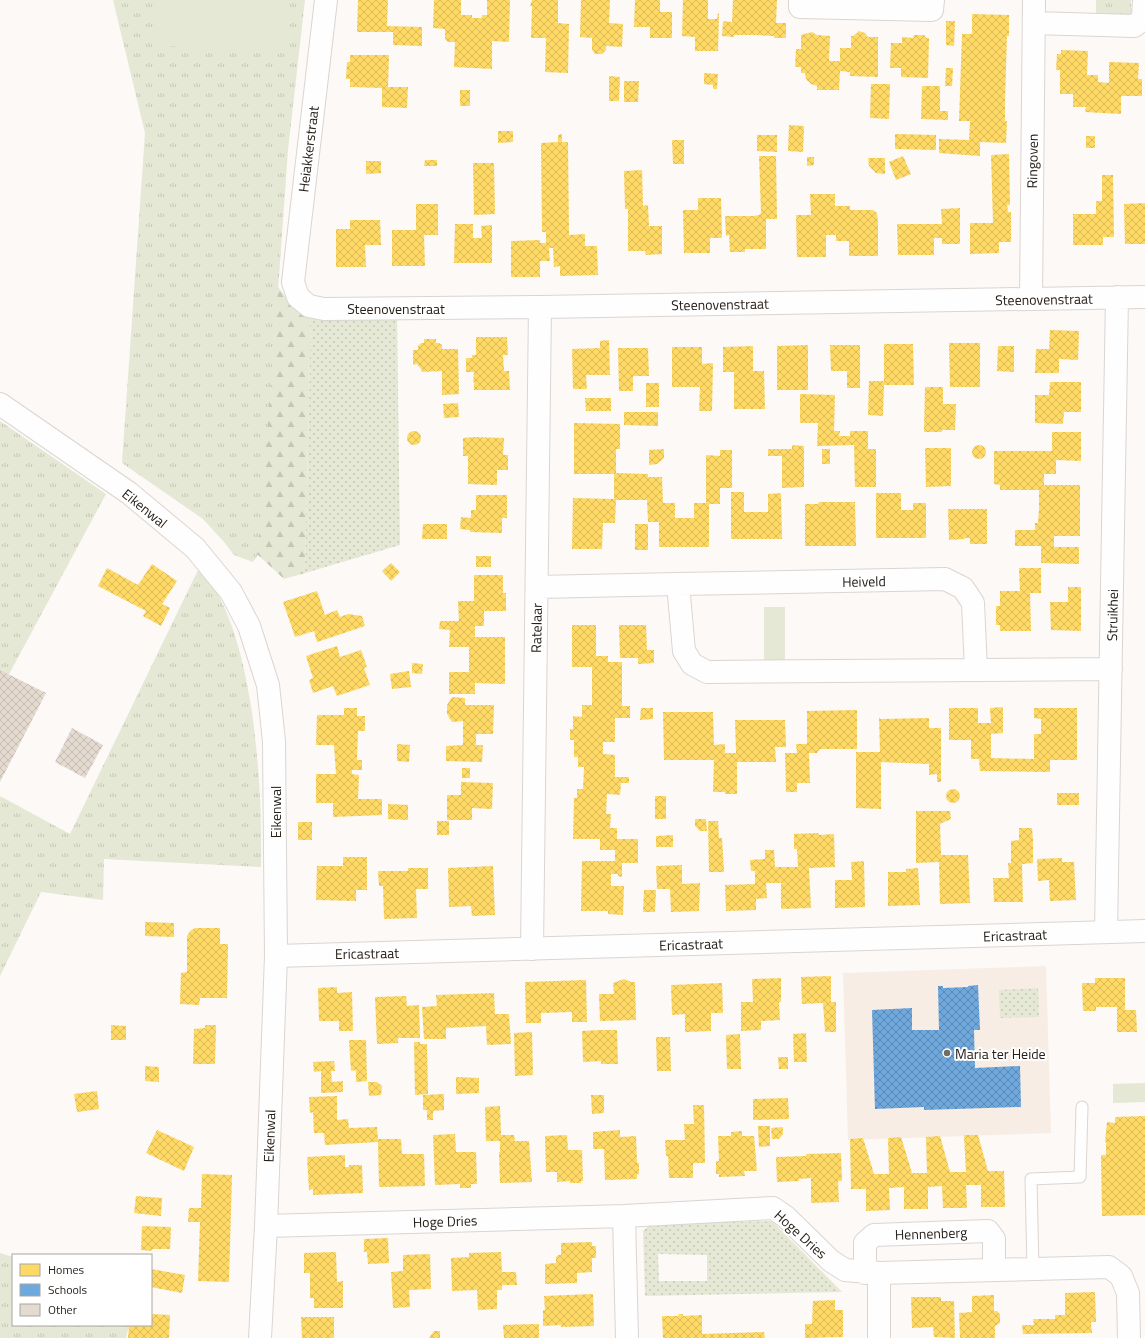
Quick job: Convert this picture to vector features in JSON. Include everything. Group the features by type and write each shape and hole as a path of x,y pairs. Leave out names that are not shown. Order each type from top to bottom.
{"street":[{"name":"Heiakkerstraat","path":"298,298 293,282 326,0"},
{"path":"800,0 800,7 932,10 933,0"},
{"name":"Ringoven","path":"1031,299 1034,0"},
{"path":"1034,23 1142,25 1144,0"},
{"name":"Steenovenstraat","path":"298,298 309,306 324,309 540,307 1145,296"},
{"name":"Struikhei","path":"1106,932 1117,297"},
{"name":"Ratelaar","path":"532,949 540,307"},
{"name":"Eikenwal","path":"0,404 129,494 195,548 231,592 249,626 268,685 274,741 276,956 266,1226 260,1338"},
{"name":"Heiveld","path":"537,587 944,579 963,588 973,603 976,670"},
{"path":"678,584 684,651 692,664 707,672 1111,669"},
{"name":"Ericastraat","path":"276,956 1145,931"},
{"name":"Hoge Dries","path":"266,1226 624,1216 773,1208 786,1217 831,1261 845,1270 872,1273"},
{"path":"624,1216 627,1338"},
{"name":"Hennenberg","path":"872,1273 865,1243 874,1235 988,1231 994,1239 994,1270"},
{"path":"878,1338 872,1273 1109,1266 1121,1276 1128,1293 1129,1338"}],"lane":[{"path":"1033,1269 1030,1178 1080,1177 1082,1107"}],"shaded area":[{"name":"Maria ter Heide","path":"1046,966 1051,1133 848,1140 843,973"}],"green space":[{"path":"113,0 305,0 288,150 261,528 258,555 253,562 234,555 203,519 122,463 145,133"},
{"path":"156,0 289,0 286,53 153,45"},
{"path":"1096,0 1131,0 1131,8 1137,8 1131,14 1096,14"},
{"path":"278,287 298,313 311,316 305,573 284,579 258,555"},
{"path":"311,316 397,316 400,545 305,573"},
{"path":"0,421 106,494 0,691"},
{"path":"199,568 214,587 228,615 238,645 245,675 254,726 258,766 261,867 104,859 103,900 41,892 0,976 0,796 70,834"},
{"path":"764,607 785,607 785,661 764,661"},
{"path":"1038,988 1039,1017 1000,1018 999,990"},
{"path":"1145,1083 1145,1102 1113,1103 1113,1084"},
{"path":"772,1221 842,1292 645,1296 643,1231 651,1223","holes":["658,1254 707,1255 707,1281 659,1281"]},
{"path":"0,1253 12,1257 12,1326 129,1326 126,1338 0,1338"}],"building: Homes":[{"path":"358,0 388,0 387,26 422,27 422,46 393,45 393,32 357,32"},
{"path":"434,0 461,0 461,15 472,15 472,18 482,18 482,15 487,15 487,0 510,0 509,42 492,41 492,69 454,67 455,42 448,42 445,39 445,29 433,28"},
{"path":"532,0 558,0 558,23 569,24 568,73 545,72 546,38 531,38 532,6 530,6"},
{"path":"581,0 610,0 609,23 623,24 622,47 606,46 606,50 602,54 595,54 592,50 592,38 580,37"},
{"path":"635,0 660,0 660,12 672,12 672,38 650,38 650,27 634,27"},
{"path":"683,0 708,0 708,19 717,19 719,13 718,51 695,51 695,37 682,36"},
{"path":"733,0 777,0 776,23 786,23 786,38 754,35 734,35 734,37 722,36 723,21 732,22"},
{"path":"972,14 1009,15 1005,100 1005,121 1007,121 1006,143 980,142 980,156 939,153 939,139 969,140 970,121 959,121 962,34 972,34"},
{"path":"946,21 955,21 954,46 946,45"},
{"path":"859,31 865,33 868,37 878,37 878,77 850,76 850,72 840,71 839,90 817,90 817,86 811,84 806,79 805,73 801,73 801,67 795,67 796,49 801,49 801,35 812,32 817,35 830,36 829,61 840,61 840,48 851,48 851,36"},
{"path":"914,35 924,35 926,38 929,38 928,78 901,77 901,68 890,68 891,43 902,43 902,37 913,38"},
{"path":"1061,50 1088,51 1087,75 1098,75 1098,82 1109,83 1109,62 1139,63 1138,79 1142,79 1142,96 1121,96 1121,114 1085,112 1086,107 1073,107 1073,94 1060,94 1060,70 1056,70 1057,54 1061,54"},
{"path":"350,55 389,55 388,87 408,87 407,108 382,107 382,88 350,87 350,79 346,79 347,62 350,62"},
{"path":"946,68 953,68 952,86 945,86"},
{"path":"704,73 718,74 717,89 713,89 713,85 704,84"},
{"path":"609,76 620,77 619,101 609,101"},
{"path":"624,81 639,81 638,102 624,102"},
{"path":"871,84 890,84 889,119 870,118"},
{"path":"922,86 940,86 940,111 948,111 948,120 921,119"},
{"path":"460,90 470,90 470,106 460,106"},
{"path":"789,125 804,126 803,152 788,151"},
{"path":"498,131 513,131 513,142 498,143"},
{"path":"562,134 562,142 568,142 569,235 585,234 585,246 597,246 598,275 560,276 560,266 554,267 553,248 549,248 550,261 540,261 540,277 511,277 511,241 540,240 540,243 546,243 546,232 542,232 541,143 558,142 558,135"},
{"path":"895,134 936,135 936,150 895,149"},
{"path":"757,135 777,135 777,152 757,151"},
{"path":"1086,136 1095,136 1095,148 1086,148"},
{"path":"672,140 684,140 684,164 673,164"},
{"path":"1009,154 1010,205 1007,205 1008,212 1011,212 1011,242 999,242 999,253 970,254 970,223 993,223 991,155"},
{"path":"759,156 776,156 777,219 766,219 766,249 745,249 745,252 730,252 729,235 726,236 725,216 753,216 761,213"},
{"path":"903,156 911,174 896,180 889,162"},
{"path":"807,157 814,157 814,165 807,166"},
{"path":"868,158 885,158 885,174 876,173 869,166"},
{"path":"425,160 437,160 437,166 424,166"},
{"path":"366,161 381,161 381,173 366,174"},
{"path":"473,163 494,163 495,214 474,215"},
{"path":"642,170 643,206 648,205 649,226 662,226 662,254 646,255 645,251 628,251 628,209 625,209 624,171"},
{"path":"1102,175 1113,175 1114,237 1103,237 1103,245 1073,245 1073,214 1096,214 1096,201 1102,201"},
{"path":"810,194 835,194 835,206 850,206 850,210 873,210 877,213 878,256 849,256 849,241 836,241 836,235 826,235 826,257 797,257 796,215 811,215"},
{"path":"698,198 721,198 722,238 710,238 710,253 684,253 683,210 698,210"},
{"path":"1145,203 1145,244 1125,244 1124,204"},
{"path":"416,204 438,204 438,235 424,235 425,266 392,266 392,230 416,230"},
{"path":"960,208 959,244 942,244 942,238 934,238 934,255 898,255 897,224 942,224 941,209"},
{"path":"350,220 380,220 381,245 365,245 366,267 336,267 336,229 350,229"},
{"path":"455,224 473,224 473,238 482,238 481,226 492,225 492,263 454,263"},
{"path":"1050,330 1079,331 1078,360 1059,359 1059,373 1035,373 1036,349 1049,349"},
{"path":"476,337 507,337 508,355 503,355 504,371 509,371 510,390 474,390 474,372 466,372 466,358 472,358 472,355 476,355"},
{"path":"424,339 436,339 436,343 442,345 442,349 458,349 459,394 442,395 442,371 422,372 417,364 413,365 413,350 418,350 418,346 421,343 424,343"},
{"path":"609,340 610,375 586,375 587,389 573,389 572,349 600,348 600,341"},
{"path":"949,343 980,343 980,387 950,387"},
{"path":"884,344 913,344 914,385 884,385 883,416 868,415 869,381 884,381"},
{"path":"808,345 808,390 777,390 777,346"},
{"path":"830,345 860,345 860,388 847,388 847,371 831,371"},
{"path":"753,346 753,371 764,371 765,409 734,409 734,372 723,372 723,347"},
{"path":"998,346 1014,346 1014,372 997,371"},
{"path":"672,347 702,347 702,364 713,363 712,411 699,411 700,387 672,387"},
{"path":"618,348 648,348 649,376 633,376 633,391 619,391"},
{"path":"1050,382 1081,382 1081,412 1064,412 1063,424 1035,423 1035,395 1049,395"},
{"path":"646,383 659,383 659,407 646,407"},
{"path":"925,387 943,387 943,404 956,404 955,430 924,432"},
{"path":"800,394 835,395 834,431 840,431 839,436 850,436 850,431 868,431 868,449 876,449 876,487 855,487 854,445 817,446 818,423 800,423"},
{"path":"585,398 611,398 611,411 586,411"},
{"path":"458,403 459,417 444,418 443,404"},
{"path":"624,412 658,412 658,426 624,425"},
{"path":"574,423 620,424 620,449 616,449 616,473 648,474 648,477 662,477 663,503 675,503 675,518 694,518 694,503 706,503 706,455 720,456 720,450 732,450 732,488 720,488 720,504 709,504 709,547 659,547 659,522 648,522 647,500 616,500 615,523 603,523 602,549 572,549 573,498 614,499 614,474 574,474"},
{"path":"411,431 417,431 421,435 421,441 417,445 411,445 407,441 407,435"},
{"path":"1052,432 1081,432 1081,461 1056,460 1056,474 1044,474 1044,485 1080,485 1080,536 1054,536 1054,547 1079,547 1079,564 1041,563 1041,546 1015,546 1015,530 1035,530 1035,523 1038,523 1039,490 1000,490 1000,485 994,484 994,451 1052,451"},
{"path":"463,438 504,438 503,455 508,455 508,470 497,470 497,485 468,484 468,456 463,456"},
{"path":"792,445 804,446 804,487 782,488 782,456 768,456 768,449 792,449"},
{"path":"979,445 984,447 986,452 984,457 979,459 974,457 972,452 974,447"},
{"path":"925,448 951,448 951,486 926,487"},
{"path":"664,449 664,458 657,464 649,465 649,450"},
{"path":"822,449 830,449 830,464 822,464"},
{"path":"731,492 744,492 744,512 768,512 768,494 781,493 782,539 731,539"},
{"path":"876,493 901,493 901,510 913,510 913,503 926,503 926,538 876,538"},
{"path":"476,495 507,495 507,518 502,518 502,533 470,532 470,530 460,529 461,517 471,518 471,510 476,510"},
{"path":"819,502 855,502 856,546 805,546 805,504 818,504"},
{"path":"948,509 987,509 987,544 970,544 970,538 949,540"},
{"path":"423,524 447,524 447,539 422,539"},
{"path":"635,524 648,524 648,550 635,550"},
{"path":"476,556 491,556 491,567 476,567"},
{"path":"391,563 400,572 391,581 382,571"},
{"path":"152,564 177,581 162,604 170,608 161,626 143,616 146,611 98,586 107,568 138,585"},
{"path":"1019,568 1041,568 1041,593 1030,593 1031,631 1000,631 1000,625 996,625 996,606 1000,606 1000,591 1020,591"},
{"path":"474,575 503,575 503,593 506,593 506,611 484,611 484,626 475,626 475,637 505,637 505,684 475,683 475,694 449,694 449,672 469,672 469,647 449,647 450,630 439,629 440,621 459,621 458,601 474,601"},
{"path":"1068,587 1081,587 1081,631 1051,630 1050,602 1068,602"},
{"path":"317,591 325,615 337,610 340,617 348,614 362,616 365,626 317,642 314,631 295,637 283,602"},
{"path":"572,625 596,625 596,656 608,656 608,662 622,662 622,706 630,706 630,718 615,718 615,742 603,742 603,754 615,755 615,777 629,777 629,783 621,783 620,795 607,794 606,814 611,814 610,828 617,828 617,839 638,839 638,863 622,863 622,877 618,876 618,874 611,874 611,886 624,886 623,915 608,914 608,911 581,911 582,861 615,861 615,850 600,850 600,839 573,839 574,798 577,798 577,789 583,789 584,767 578,767 578,757 574,757 574,740 570,740 570,729 573,729 573,716 582,717 582,705 592,705 592,667 572,667"},
{"path":"619,625 646,625 647,650 654,650 654,663 638,664 638,658 620,658"},
{"path":"337,646 340,657 361,650 367,667 364,668 370,685 337,696 333,686 313,693 309,680 313,678 306,656"},
{"path":"412,663 423,664 422,674 412,673"},
{"path":"409,671 411,687 392,689 390,674"},
{"path":"452,697 465,698 465,705 494,705 493,734 476,734 476,745 483,745 482,762 446,761 446,746 463,745 463,721 452,722 447,714 447,705"},
{"path":"1003,707 1003,733 991,734 991,758 1034,759 1034,734 1041,734 1041,719 1034,718 1034,708 1077,708 1077,760 1050,760 1050,772 980,771 979,759 971,759 971,740 949,740 949,708 978,708 978,723 991,723 990,708"},
{"path":"344,708 357,708 357,716 365,716 365,731 358,731 357,760 362,760 362,770 352,770 352,774 359,775 358,799 382,799 382,815 333,817 333,803 316,803 316,774 336,774 334,745 316,745 317,715 344,715"},
{"path":"641,708 653,708 653,719 640,720"},
{"path":"857,710 857,749 820,749 817,753 809,753 810,783 797,783 797,792 786,792 785,753 797,753 796,744 807,744 807,711"},
{"path":"663,712 713,712 714,745 725,744 725,753 736,753 735,720 785,720 786,747 775,747 776,762 737,762 737,794 713,792 714,760 664,760"},
{"path":"879,716 880,719 929,718 929,728 941,728 941,782 937,782 937,774 929,775 929,764 881,762 881,809 856,808 856,752 880,752"},
{"path":"397,744 410,745 409,762 397,761"},
{"path":"462,768 470,768 470,778 462,778"},
{"path":"461,782 493,783 492,809 472,808 472,820 447,820 447,795 461,795"},
{"path":"950,789 956,789 960,793 960,799 956,803 950,803 946,799 946,793"},
{"path":"1057,793 1079,793 1079,805 1057,805"},
{"path":"655,796 666,796 666,819 655,819"},
{"path":"388,804 408,805 408,820 388,819"},
{"path":"916,811 950,811 951,819 940,824 941,855 968,855 970,903 940,904 939,862 916,863"},
{"path":"695,819 706,819 707,831 700,831 695,826"},
{"path":"437,821 449,821 449,835 437,835"},
{"path":"708,821 718,821 719,838 722,838 724,872 709,872"},
{"path":"298,822 312,822 312,840 298,840"},
{"path":"1019,828 1032,828 1033,840 1033,863 1022,864 1023,902 994,902 993,878 1009,878 1008,863 1011,863 1011,841 1019,840"},
{"path":"818,833 819,835 834,834 835,867 809,868 811,908 781,909 781,883 766,883 767,898 756,899 756,910 726,911 725,885 755,884 755,871 751,871 750,860 765,859 765,850 774,850 775,867 798,867 797,849 794,849 794,834"},
{"path":"673,835 673,847 656,847 656,836"},
{"path":"343,857 367,857 367,890 356,890 356,901 316,900 317,866 343,866"},
{"path":"1062,858 1062,862 1074,862 1076,900 1050,901 1049,880 1038,881 1037,859"},
{"path":"864,861 865,907 835,908 835,880 852,880 851,862"},
{"path":"682,865 682,884 700,883 699,911 671,912 670,889 657,889 656,866"},
{"path":"493,866 495,915 472,916 471,906 449,907 448,868"},
{"path":"408,868 428,868 428,889 416,889 417,918 384,919 383,886 379,886 378,871 408,871"},
{"path":"918,868 920,905 888,906 888,872 906,872 906,869"},
{"path":"644,890 656,890 655,912 643,912"},
{"path":"145,922 174,923 174,937 145,936"},
{"path":"195,928 220,928 220,944 228,944 227,998 200,998 199,1005 180,1004 181,973 187,972 187,936 190,931"},
{"path":"831,976 831,1002 836,1002 836,1032 825,1032 823,1003 802,1004 801,977"},
{"path":"781,978 781,1002 779,1002 780,1020 761,1021 761,1030 741,1031 741,1002 753,1002 752,979"},
{"path":"1095,978 1125,978 1125,1010 1136,1010 1137,1032 1117,1032 1117,1007 1096,1007 1096,1011 1083,1011 1082,983 1095,983"},
{"path":"624,979 635,982 636,1020 600,1021 599,994 614,994 613,983"},
{"path":"586,980 587,1022 572,1022 572,1012 541,1013 541,1023 526,1023 525,982"},
{"path":"722,983 723,1013 711,1013 711,1031 685,1032 685,1014 672,1015 671,985"},
{"path":"337,987 337,993 352,992 353,1031 339,1031 339,1021 319,1021 318,988"},
{"path":"494,993 495,1014 509,1014 511,1044 487,1045 486,1026 446,1028 446,1039 424,1039 422,1007 437,1006 436,995"},
{"path":"406,996 407,1006 419,1005 420,1038 398,1038 398,1043 377,1044 375,997"},
{"path":"111,1025 126,1026 126,1040 111,1040"},
{"path":"205,1025 216,1025 215,1064 193,1064 194,1029 205,1028"},
{"path":"617,1030 618,1064 601,1064 601,1061 583,1062 582,1031"},
{"path":"532,1032 533,1075 515,1076 514,1033"},
{"path":"806,1033 807,1062 794,1062 793,1034"},
{"path":"740,1034 741,1069 727,1069 726,1035"},
{"path":"656,1037 670,1037 671,1071 657,1071"},
{"path":"349,1040 366,1040 367,1081 356,1082 356,1070 351,1071"},
{"path":"414,1042 427,1044 428,1094 415,1095"},
{"path":"778,1057 788,1057 788,1069 779,1069"},
{"path":"334,1061 335,1071 331,1071 332,1082 343,1081 343,1092 321,1093 321,1071 314,1072 313,1062"},
{"path":"145,1066 159,1067 159,1082 145,1081"},
{"path":"456,1077 479,1078 479,1093 456,1094"},
{"path":"368,1082 377,1082 382,1086 381,1095 369,1096"},
{"path":"97,1091 99,1109 77,1112 74,1094"},
{"path":"444,1094 444,1110 433,1111 433,1120 427,1120 427,1110 423,1110 423,1095"},
{"path":"591,1095 604,1095 604,1113 592,1114"},
{"path":"337,1096 337,1120 348,1119 349,1128 377,1127 378,1139 401,1139 402,1154 424,1154 425,1186 379,1187 378,1142 325,1145 324,1133 314,1133 313,1112 310,1113 309,1097"},
{"path":"788,1098 789,1119 753,1120 753,1099"},
{"path":"693,1105 704,1105 705,1163 693,1163 693,1178 669,1178 668,1156 666,1156 665,1140 685,1140 684,1124 694,1124"},
{"path":"500,1106 501,1135 514,1135 515,1141 529,1141 532,1182 500,1183 500,1141 486,1141 485,1107"},
{"path":"1145,1116 1145,1215 1102,1216 1101,1155 1106,1155 1105,1142 1107,1122 1115,1123 1115,1117"},
{"path":"758,1126 770,1126 770,1146 759,1147"},
{"path":"783,1127 783,1134 779,1139 772,1139 771,1128"},
{"path":"157,1130 194,1147 184,1171 146,1153"},
{"path":"620,1130 620,1137 636,1136 639,1174 637,1174 637,1179 605,1180 604,1149 593,1149 593,1132"},
{"path":"742,1131 742,1136 754,1136 757,1171 744,1171 745,1176 719,1177 719,1174 716,1174 716,1161 719,1161 718,1136 731,1136 731,1132"},
{"path":"455,1134 456,1152 476,1152 477,1184 471,1184 471,1188 460,1188 460,1184 435,1185 433,1135"},
{"path":"567,1135 568,1150 582,1150 583,1181 581,1181 581,1183 570,1183 570,1181 557,1182 557,1172 546,1172 545,1136"},
{"path":"964,1135 978,1135 988,1171 1004,1171 1005,1207 981,1207 981,1185 966,1185 967,1208 943,1208 942,1186 928,1187 928,1209 904,1209 904,1187 889,1188 890,1210 866,1211 866,1189 851,1189 850,1139 863,1138 874,1174 889,1174 888,1138 901,1137 912,1173 927,1173 926,1137 940,1136 950,1172 966,1172"},
{"path":"841,1153 842,1181 838,1181 839,1202 811,1203 811,1178 799,1179 799,1181 777,1182 776,1157"},
{"path":"345,1155 345,1167 349,1167 349,1165 362,1165 363,1193 313,1195 313,1189 309,1190 307,1157"},
{"path":"202,1174 232,1175 229,1282 198,1281 200,1222 188,1222 189,1208 201,1208"},
{"path":"136,1196 162,1198 161,1216 134,1213"},
{"path":"142,1226 171,1227 170,1249 152,1249 152,1251 141,1250"},
{"path":"388,1238 389,1263 368,1264 367,1252 364,1252 364,1239"},
{"path":"592,1242 592,1246 596,1246 596,1258 592,1258 592,1272 577,1273 577,1283 545,1284 545,1264 556,1263 556,1257 561,1255 561,1243"},
{"path":"336,1252 337,1282 343,1281 343,1308 314,1308 314,1298 310,1298 310,1273 304,1273 304,1253"},
{"path":"501,1252 502,1272 516,1272 517,1285 502,1285 502,1290 497,1290 497,1309 478,1310 477,1290 452,1291 451,1258 469,1257 469,1253"},
{"path":"430,1254 431,1289 409,1290 410,1307 393,1308 391,1272 403,1271 403,1255"},
{"path":"152,1269 185,1275 182,1293 152,1287"},
{"path":"1095,1292 1096,1322 1091,1322 1092,1333 1023,1334 1022,1325 1034,1325 1033,1319 1055,1319 1055,1315 1065,1315 1065,1293"},
{"path":"593,1294 594,1326 543,1326 543,1310 545,1310 544,1296"},
{"path":"994,1295 994,1311 997,1311 1000,1314 1000,1323 995,1326 995,1338 960,1338 959,1313 972,1312 972,1296"},
{"path":"911,1297 941,1297 941,1301 954,1301 955,1338 934,1337 933,1327 912,1328"},
{"path":"835,1300 835,1310 843,1310 843,1337 805,1338 805,1324 812,1324 813,1301"},
{"path":"152,1314 170,1315 169,1338 128,1338 129,1326 152,1326"},
{"path":"678,1314 683,1314 683,1316 702,1315 702,1334 764,1332 765,1338 663,1338 662,1316 679,1316"},
{"path":"301,1317 334,1317 334,1338 302,1338"},
{"path":"539,1324 539,1338 504,1338 503,1325"},
{"path":"434,1331 440,1331 440,1338 429,1338"}],"building: Schools":[{"path":"978,985 980,1030 974,1030 975,1068 1020,1066 1021,1107 924,1110 924,1107 875,1109 872,1010 912,1008 912,1030 939,1030 938,986 943,986 943,988"}],"building: Other":[{"path":"0,670 46,693 0,782"},
{"path":"72,728 103,745 85,778 55,762"}],"place":[{"name":"Maria ter Heide","path":"947,1053"}]}
